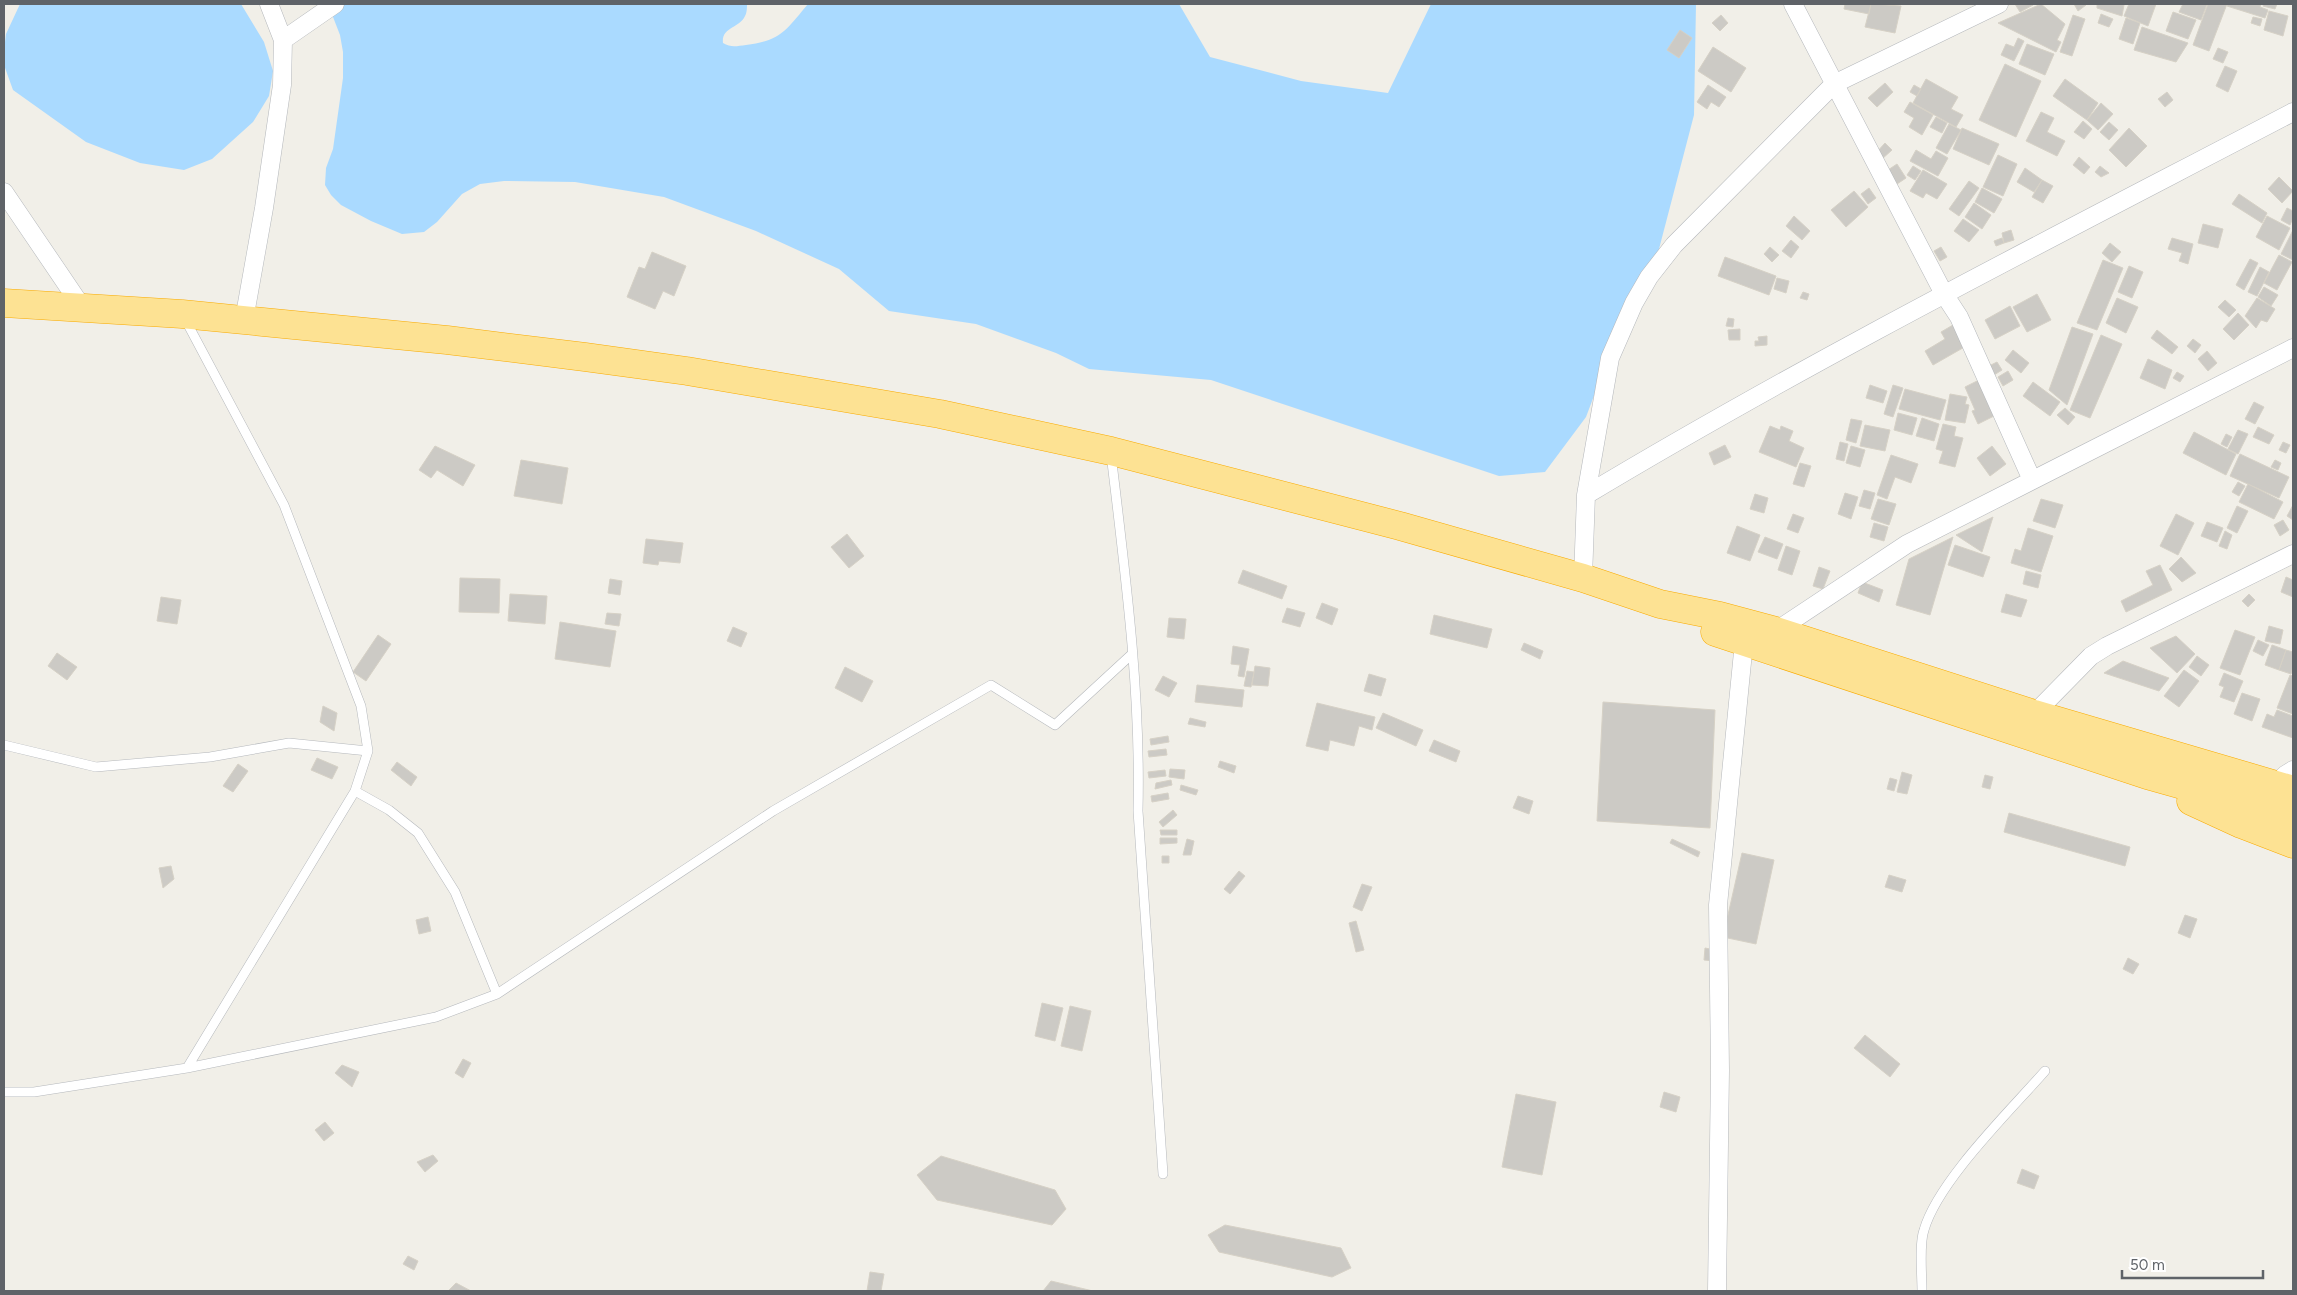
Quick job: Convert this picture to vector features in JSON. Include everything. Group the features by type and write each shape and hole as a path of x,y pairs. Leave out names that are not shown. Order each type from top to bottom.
{"highway":[{"path":"4,303 182,314 447,340 687,371 940,414 1111,451 1400,526 1583,578 1660,604 1720,616 1776,631 2034,714 2285,778"},
{"path":"1660,604 1714,632 2147,775 2293,816"},
{"path":"2147,775 2200,806 2293,844"}],"street":[{"path":"244,320 282,85 283,40 269,4"},
{"path":"283,40 335,4"},
{"path":"1793,4 1944,294 1959,317 2032,480"},
{"path":"1583,578 1586,495 1610,358 1634,303 1650,277 1674,245 1834,84 1998,4"},
{"path":"1586,495 1652,455 1944,294 2293,112"},
{"path":"4,192 82,307"},
{"path":"1776,631 1907,544 2293,348"},
{"path":"2034,714 2091,656 2107,646 2293,554"},
{"path":"1717,1291 1720,1070 1718,905 1744,642"}],"lane":[{"path":"182,314 284,505 361,706 368,751 355,791 187,1068"},
{"path":"1111,451 1128,596 1139,766 1138,811 1163,1174"},
{"path":"4,1092 34,1092 187,1068 436,1017 497,994 773,812 991,685 1054,725 1132,654"},
{"path":"4,746 96,768 210,757 289,744 368,751"},
{"path":"355,791 389,810 418,833 455,892 497,994"},
{"path":"1922,1291 1923,1231 1939,1197 1974,1152 2045,1071"}],"water":[{"path":"20,4 241,4 264,42 273,71 269,96 253,122 212,159 184,170 140,163 86,142 13,90 4,65 4,50 6,34"},
{"path":"328,4 747,4 743,20 728,31 723,38 723,43 734,46 758,43 775,37 788,27 808,4 1179,4 1210,57 1301,81 1388,93 1431,4 1696,4 1694,115 1659,249 1612,348 1586,417 1545,472 1499,476 1211,380 1089,369 1056,353 976,324 889,311 839,269 756,231 664,197 575,182 504,181 480,184 462,194 437,222 424,232 402,234 371,221 341,205 331,195 325,185 326,168 333,149 343,78 343,52 340,35"}],"building":[{"path":"1845,4 1871,4 1869,14 1844,9"},
{"path":"1871,4 1901,6 1895,33 1865,27"},
{"path":"2015,4 2033,4 2033,5 2020,12"},
{"path":"2041,4 2065,24 2057,40 2061,42 2056,52 1998,23"},
{"path":"2074,4 2085,4 2086,5 2078,11"},
{"path":"2097,4 2124,5 2122,16 2097,8"},
{"path":"2129,4 2156,4 2148,26 2124,16"},
{"path":"2183,4 2207,4 2201,20 2179,12"},
{"path":"2208,4 2227,4 2209,51 2193,45"},
{"path":"2228,4 2261,4 2260,7 2268,10 2265,18 2227,6"},
{"path":"2264,4 2277,4 2275,9 2263,6"},
{"path":"2269,11 2288,16 2283,36 2264,30"},
{"path":"2173,12 2196,20 2188,39 2166,31"},
{"path":"2101,14 2113,19 2109,27 2098,23"},
{"path":"1721,15 1728,23 1720,31 1712,23"},
{"path":"2073,15 2085,19 2072,56 2060,52"},
{"path":"2253,17 2262,19 2260,26 2251,23"},
{"path":"2126,18 2140,23 2133,44 2119,39"},
{"path":"2142,27 2188,43 2176,62 2134,50"},
{"path":"1680,30 1692,38 1679,58 1667,50"},
{"path":"2018,38 2024,41 2014,61 2001,55 2006,44 2014,47"},
{"path":"2027,44 2054,54 2045,75 2019,64"},
{"path":"1713,47 1746,68 1731,92 1698,71"},
{"path":"2218,48 2228,52 2223,63 2213,59"},
{"path":"2005,64 2041,81 2016,137 1979,120"},
{"path":"2225,66 2237,71 2228,92 2216,86"},
{"path":"1926,79 1958,97 1951,109 1963,115 1956,127 1913,103"},
{"path":"2065,79 2098,103 2087,120 2053,96"},
{"path":"1885,83 1893,92 1877,107 1868,98"},
{"path":"1708,85 1726,97 1719,107 1711,102 1707,109 1697,102"},
{"path":"1914,85 1921,89 1917,96 1910,92"},
{"path":"2167,92 2173,100 2165,107 2158,99"},
{"path":"1910,102 1933,115 1922,135 1909,127 1914,118 1904,112"},
{"path":"2101,103 2113,114 2098,130 2087,120"},
{"path":"2041,112 2054,118 2047,132 2065,141 2057,156 2026,141"},
{"path":"1936,117 1947,123 1942,133 1930,127"},
{"path":"2083,121 2092,129 2084,139 2074,132"},
{"path":"2109,122 2118,130 2109,140 2100,132"},
{"path":"1949,124 1961,130 1947,154 1936,148"},
{"path":"1962,128 1999,144 1989,165 1953,149"},
{"path":"2129,128 2147,146 2126,167 2109,150"},
{"path":"1885,143 1892,150 1882,159 1876,153"},
{"path":"1916,150 1931,159 1936,151 1948,158 1938,176 1910,161"},
{"path":"1998,155 2017,164 2003,196 1983,187"},
{"path":"2079,157 2090,167 2084,174 2073,165"},
{"path":"1897,164 1906,178 1897,184 1888,170"},
{"path":"1913,166 1921,171 1915,180 1907,175"},
{"path":"2100,166 2109,173 2101,177 2095,172"},
{"path":"2025,168 2042,180 2034,192 2017,182"},
{"path":"1923,170 1947,184 1937,199 1926,193 1923,198 1910,191"},
{"path":"2279,177 2293,191 2282,203 2268,189"},
{"path":"2042,180 2053,186 2043,203 2032,197"},
{"path":"1969,181 1979,188 1959,216 1949,209"},
{"path":"1869,188 1876,198 1868,204 1861,194"},
{"path":"1982,188 2002,199 1994,213 1975,202"},
{"path":"1854,191 1868,207 1846,227 1831,210"},
{"path":"2239,194 2267,213 2262,223 2232,204"},
{"path":"1974,203 1991,215 1982,229 1965,217"},
{"path":"2287,208 2293,211 2290,225 2281,220"},
{"path":"1794,216 1810,231 1802,240 1786,226"},
{"path":"2267,216 2290,228 2279,250 2256,237"},
{"path":"1963,219 1979,230 1969,242 1954,231"},
{"path":"2203,224 2223,229 2218,248 2198,243"},
{"path":"2011,230 2014,240 2004,243 2002,233"},
{"path":"2293,230 2293,260 2281,254"},
{"path":"2002,238 2004,243 1996,246 1994,241"},
{"path":"2172,238 2193,244 2188,264 2179,261 2182,253 2168,249"},
{"path":"1791,240 1799,247 1791,258 1782,251"},
{"path":"2110,243 2121,252 2112,262 2102,253"},
{"path":"1770,247 1779,255 1772,262 1764,254"},
{"path":"1941,247 1947,257 1940,261 1934,251"},
{"path":"652,252 686,266 674,296 663,291 655,309 627,297 639,267 645,269"},
{"path":"2279,255 2292,262 2277,290 2264,283"},
{"path":"1725,257 1776,276 1769,295 1718,276"},
{"path":"2250,259 2258,263 2244,290 2236,285"},
{"path":"2103,260 2123,268 2097,330 2077,323"},
{"path":"2129,266 2143,272 2132,298 2118,292"},
{"path":"2260,267 2269,272 2257,296 2248,292"},
{"path":"1777,278 1789,281 1786,293 1774,289"},
{"path":"2264,287 2278,295 2271,306 2258,297"},
{"path":"1803,292 1809,294 1807,300 1800,298"},
{"path":"2037,294 2051,320 2027,332 2013,307"},
{"path":"2117,298 2138,307 2126,333 2106,323"},
{"path":"2257,298 2275,309 2267,322 2261,320 2256,328 2245,316"},
{"path":"2225,300 2236,310 2229,317 2218,307"},
{"path":"2010,306 2020,326 1995,339 1985,320"},
{"path":"2238,313 2249,325 2234,340 2223,329"},
{"path":"1728,318 1734,319 1733,327 1726,326"},
{"path":"1953,325 1968,345 1933,365 1925,351 1945,339 1941,332"},
{"path":"2072,327 2093,334 2067,405 2049,390"},
{"path":"1740,329 1740,340 1729,340 1728,330"},
{"path":"2157,330 2178,347 2172,354 2151,338"},
{"path":"2101,335 2122,344 2090,418 2070,410"},
{"path":"1767,336 1767,345 1755,346 1755,341 1759,341 1758,337"},
{"path":"2193,339 2201,345 2195,353 2187,346"},
{"path":"2013,350 2029,363 2021,373 2005,360"},
{"path":"2207,351 2217,363 2208,371 2198,359"},
{"path":"2148,359 2172,370 2165,389 2140,378"},
{"path":"1997,362 2002,370 1994,375 1989,366"},
{"path":"2008,371 2013,380 2003,386 1998,377"},
{"path":"2177,372 2184,376 2180,382 2173,378"},
{"path":"1979,380 1994,416 1978,424 1972,411 1975,410 1965,387"},
{"path":"2033,382 2060,402 2050,416 2023,396"},
{"path":"1870,385 1887,391 1883,403 1866,398"},
{"path":"1893,385 1903,388 1893,417 1884,414"},
{"path":"1905,389 1946,400 1940,420 1899,409"},
{"path":"1950,394 1967,397 1965,404 1969,405 1965,423 1945,420"},
{"path":"2254,402 2264,407 2255,424 2245,419"},
{"path":"2065,408 2075,417 2068,425 2057,415"},
{"path":"1898,413 1917,418 1912,435 1894,430"},
{"path":"1922,418 1939,424 1934,441 1916,436"},
{"path":"1851,419 1862,421 1856,443 1846,440"},
{"path":"1943,424 1956,427 1954,436 1963,438 1955,467 1939,463 1943,451 1936,449"},
{"path":"1865,425 1890,430 1885,451 1860,446"},
{"path":"1770,426 1780,430 1781,426 1793,431 1789,441 1804,448 1796,467 1759,452"},
{"path":"2258,427 2274,435 2269,444 2253,437"},
{"path":"2238,430 2248,434 2238,454 2228,449"},
{"path":"2194,432 2236,454 2226,475 2183,453"},
{"path":"2226,434 2232,437 2227,447 2221,444"},
{"path":"1840,442 1848,444 1844,461 1836,459"},
{"path":"2283,442 2290,445 2286,453 2279,450"},
{"path":"1725,445 1731,457 1714,465 1709,453"},
{"path":"435,446 475,465 463,486 437,470 431,478 419,470"},
{"path":"1851,446 1865,450 1860,467 1846,463"},
{"path":"1992,446 2006,464 1990,476 1977,458"},
{"path":"2240,454 2289,477 2279,498 2230,476"},
{"path":"1891,455 1918,464 1911,483 1895,477 1887,499 1877,495"},
{"path":"521,460 568,468 562,504 514,496"},
{"path":"2275,460 2281,463 2278,470 2271,467"},
{"path":"1800,463 1811,466 1804,487 1793,484"},
{"path":"2238,482 2245,486 2239,496 2232,492"},
{"path":"2248,484 2283,502 2274,519 2239,502"},
{"path":"1864,490 1875,493 1870,509 1859,506"},
{"path":"1845,493 1858,497 1851,519 1838,514"},
{"path":"1755,494 1768,498 1764,513 1750,509"},
{"path":"1878,499 1896,504 1889,525 1871,519"},
{"path":"2041,499 2063,505 2055,528 2033,521"},
{"path":"2293,505 2293,520 2287,516"},
{"path":"2237,506 2248,511 2237,533 2227,528"},
{"path":"1793,514 1804,518 1798,533 1787,529"},
{"path":"2176,514 2194,523 2178,555 2160,546"},
{"path":"1993,517 1982,552 1956,535"},
{"path":"2283,520 2289,530 2280,536 2274,525"},
{"path":"2207,522 2223,528 2217,542 2201,536"},
{"path":"1874,523 1888,527 1884,541 1870,537"},
{"path":"1737,526 1760,535 1750,561 1727,553"},
{"path":"2028,528 2053,536 2041,572 2011,563 2015,549 2021,551"},
{"path":"2225,531 2232,535 2227,549 2219,546"},
{"path":"847,534 864,556 849,568 831,547"},
{"path":"1765,537 1783,544 1777,559 1758,552"},
{"path":"1953,537 1930,615 1896,605 1909,559"},
{"path":"646,539 683,543 680,563 659,561 658,565 643,563"},
{"path":"1955,545 1990,557 1983,577 1948,565"},
{"path":"1786,546 1800,551 1792,575 1778,570"},
{"path":"2181,557 2196,573 2182,582 2169,569"},
{"path":"2160,565 2172,590 2126,612 2121,601 2153,585 2146,571"},
{"path":"1819,567 1830,571 1823,589 1813,586"},
{"path":"1243,570 1287,586 1282,599 1238,583"},
{"path":"2026,571 2041,575 2038,588 2023,584"},
{"path":"2286,577 2293,580 2293,597 2281,592"},
{"path":"460,578 500,579 499,613 459,612"},
{"path":"610,579 622,581 620,595 608,593"},
{"path":"1862,582 1883,590 1879,602 1858,593"},
{"path":"510,594 547,596 545,624 508,621"},
{"path":"2006,594 2027,600 2021,617 2001,612"},
{"path":"2249,594 2255,600 2248,607 2242,601"},
{"path":"161,597 181,600 177,624 157,621"},
{"path":"1322,603 1338,609 1332,625 1316,618"},
{"path":"1287,608 1305,613 1300,627 1282,622"},
{"path":"607,613 621,614 619,626 605,624"},
{"path":"1434,615 1492,629 1487,648 1430,634"},
{"path":"1169,618 1186,619 1184,639 1167,637"},
{"path":"560,622 616,631 610,667 555,659"},
{"path":"2269,626 2283,630 2280,644 2265,641"},
{"path":"733,627 747,633 741,647 727,641"},
{"path":"2235,630 2255,637 2240,675 2220,668"},
{"path":"378,635 391,644 366,681 353,672"},
{"path":"2176,636 2195,654 2177,673 2150,648"},
{"path":"2258,640 2269,645 2263,656 2253,651"},
{"path":"1524,643 1543,651 1540,659 1521,650"},
{"path":"2272,645 2286,650 2279,670 2265,665"},
{"path":"1233,646 1249,649 1244,677 1238,676 1240,665 1231,664"},
{"path":"2286,650 2293,652 2291,674 2279,670"},
{"path":"57,653 77,667 67,680 48,666"},
{"path":"2197,656 2209,665 2201,676 2189,667"},
{"path":"2123,661 2169,678 2159,691 2104,673"},
{"path":"1255,666 1270,668 1268,686 1252,685"},
{"path":"845,667 873,681 862,702 835,688"},
{"path":"2184,670 2199,681 2179,707 2164,696"},
{"path":"1247,671 1254,672 1251,687 1244,686"},
{"path":"2224,673 2243,681 2234,702 2220,697 2224,687 2219,685"},
{"path":"1369,674 1386,679 1381,696 1364,691"},
{"path":"2290,675 2293,676 2293,714 2277,708"},
{"path":"1163,676 1177,683 1169,697 1155,690"},
{"path":"1197,685 1244,690 1242,707 1195,702"},
{"path":"2242,693 2260,699 2252,721 2234,714"},
{"path":"1603,702 1715,710 1710,828 1597,821"},
{"path":"1317,703 1375,717 1372,730 1359,726 1354,746 1330,740 1328,751 1306,746"},
{"path":"323,706 337,713 334,731 320,722"},
{"path":"2277,710 2293,716 2293,738 2262,727 2267,714 2274,717"},
{"path":"1383,713 1423,730 1416,746 1376,728"},
{"path":"1190,718 1206,722 1205,727 1188,724"},
{"path":"1168,736 1169,742 1151,745 1150,739"},
{"path":"1434,740 1460,751 1456,762 1429,751"},
{"path":"1166,749 1167,755 1149,757 1148,751"},
{"path":"317,758 338,767 332,779 311,770"},
{"path":"1220,761 1236,766 1234,773 1218,767"},
{"path":"397,762 417,777 411,786 391,770"},
{"path":"238,764 248,771 233,792 223,786"},
{"path":"1170,769 1185,770 1184,779 1169,777"},
{"path":"1165,770 1166,776 1149,778 1148,772"},
{"path":"1902,772 1912,775 1907,794 1897,792"},
{"path":"1985,775 1993,777 1990,789 1982,787"},
{"path":"1890,778 1897,780 1894,791 1887,789"},
{"path":"1171,780 1172,785 1155,789 1156,783"},
{"path":"1181,785 1198,790 1196,795 1180,790"},
{"path":"1168,793 1169,799 1152,802 1151,796"},
{"path":"1518,796 1533,801 1529,814 1513,808"},
{"path":"1173,810 1177,815 1163,827 1159,822"},
{"path":"2009,813 2130,847 2125,866 2004,832"},
{"path":"1160,830 1177,830 1177,835 1161,835"},
{"path":"1160,838 1177,838 1177,843 1160,844"},
{"path":"1187,839 1194,841 1191,855 1183,855"},
{"path":"1672,839 1700,852 1698,857 1670,843"},
{"path":"1742,853 1774,860 1756,944 1723,937"},
{"path":"1162,856 1169,856 1169,863 1162,863"},
{"path":"171,866 174,879 163,888 159,868"},
{"path":"1239,871 1245,876 1230,894 1224,889"},
{"path":"1889,875 1906,880 1902,892 1885,887"},
{"path":"1362,884 1372,887 1362,911 1353,907"},
{"path":"2185,915 2197,919 2190,938 2178,933"},
{"path":"428,917 431,931 419,934 416,920"},
{"path":"1356,921 1364,950 1356,952 1349,923"},
{"path":"1705,948 1715,950 1714,961 1704,960"},
{"path":"2128,958 2139,964 2133,974 2123,969"},
{"path":"1042,1003 1063,1008 1055,1041 1035,1036"},
{"path":"1070,1006 1091,1011 1082,1051 1061,1046"},
{"path":"1865,1035 1900,1064 1890,1077 1854,1048"},
{"path":"463,1059 471,1063 463,1078 455,1073"},
{"path":"342,1065 359,1072 352,1087 335,1073"},
{"path":"1664,1092 1680,1097 1676,1112 1660,1107"},
{"path":"1516,1094 1556,1102 1542,1175 1502,1167"},
{"path":"325,1122 334,1133 324,1141 315,1130"},
{"path":"433,1155 438,1161 425,1172 417,1162"},
{"path":"941,1156 1055,1190 1066,1209 1052,1225 937,1200 917,1175"},
{"path":"2022,1169 2039,1176 2034,1189 2017,1183"},
{"path":"1225,1225 1341,1248 1351,1268 1332,1277 1219,1252 1208,1235"},
{"path":"408,1256 418,1261 414,1270 403,1264"},
{"path":"870,1272 884,1274 881,1291 867,1291"},
{"path":"1051,1281 1093,1291 1043,1291"},
{"path":"456,1283 471,1291 448,1291"}]}
